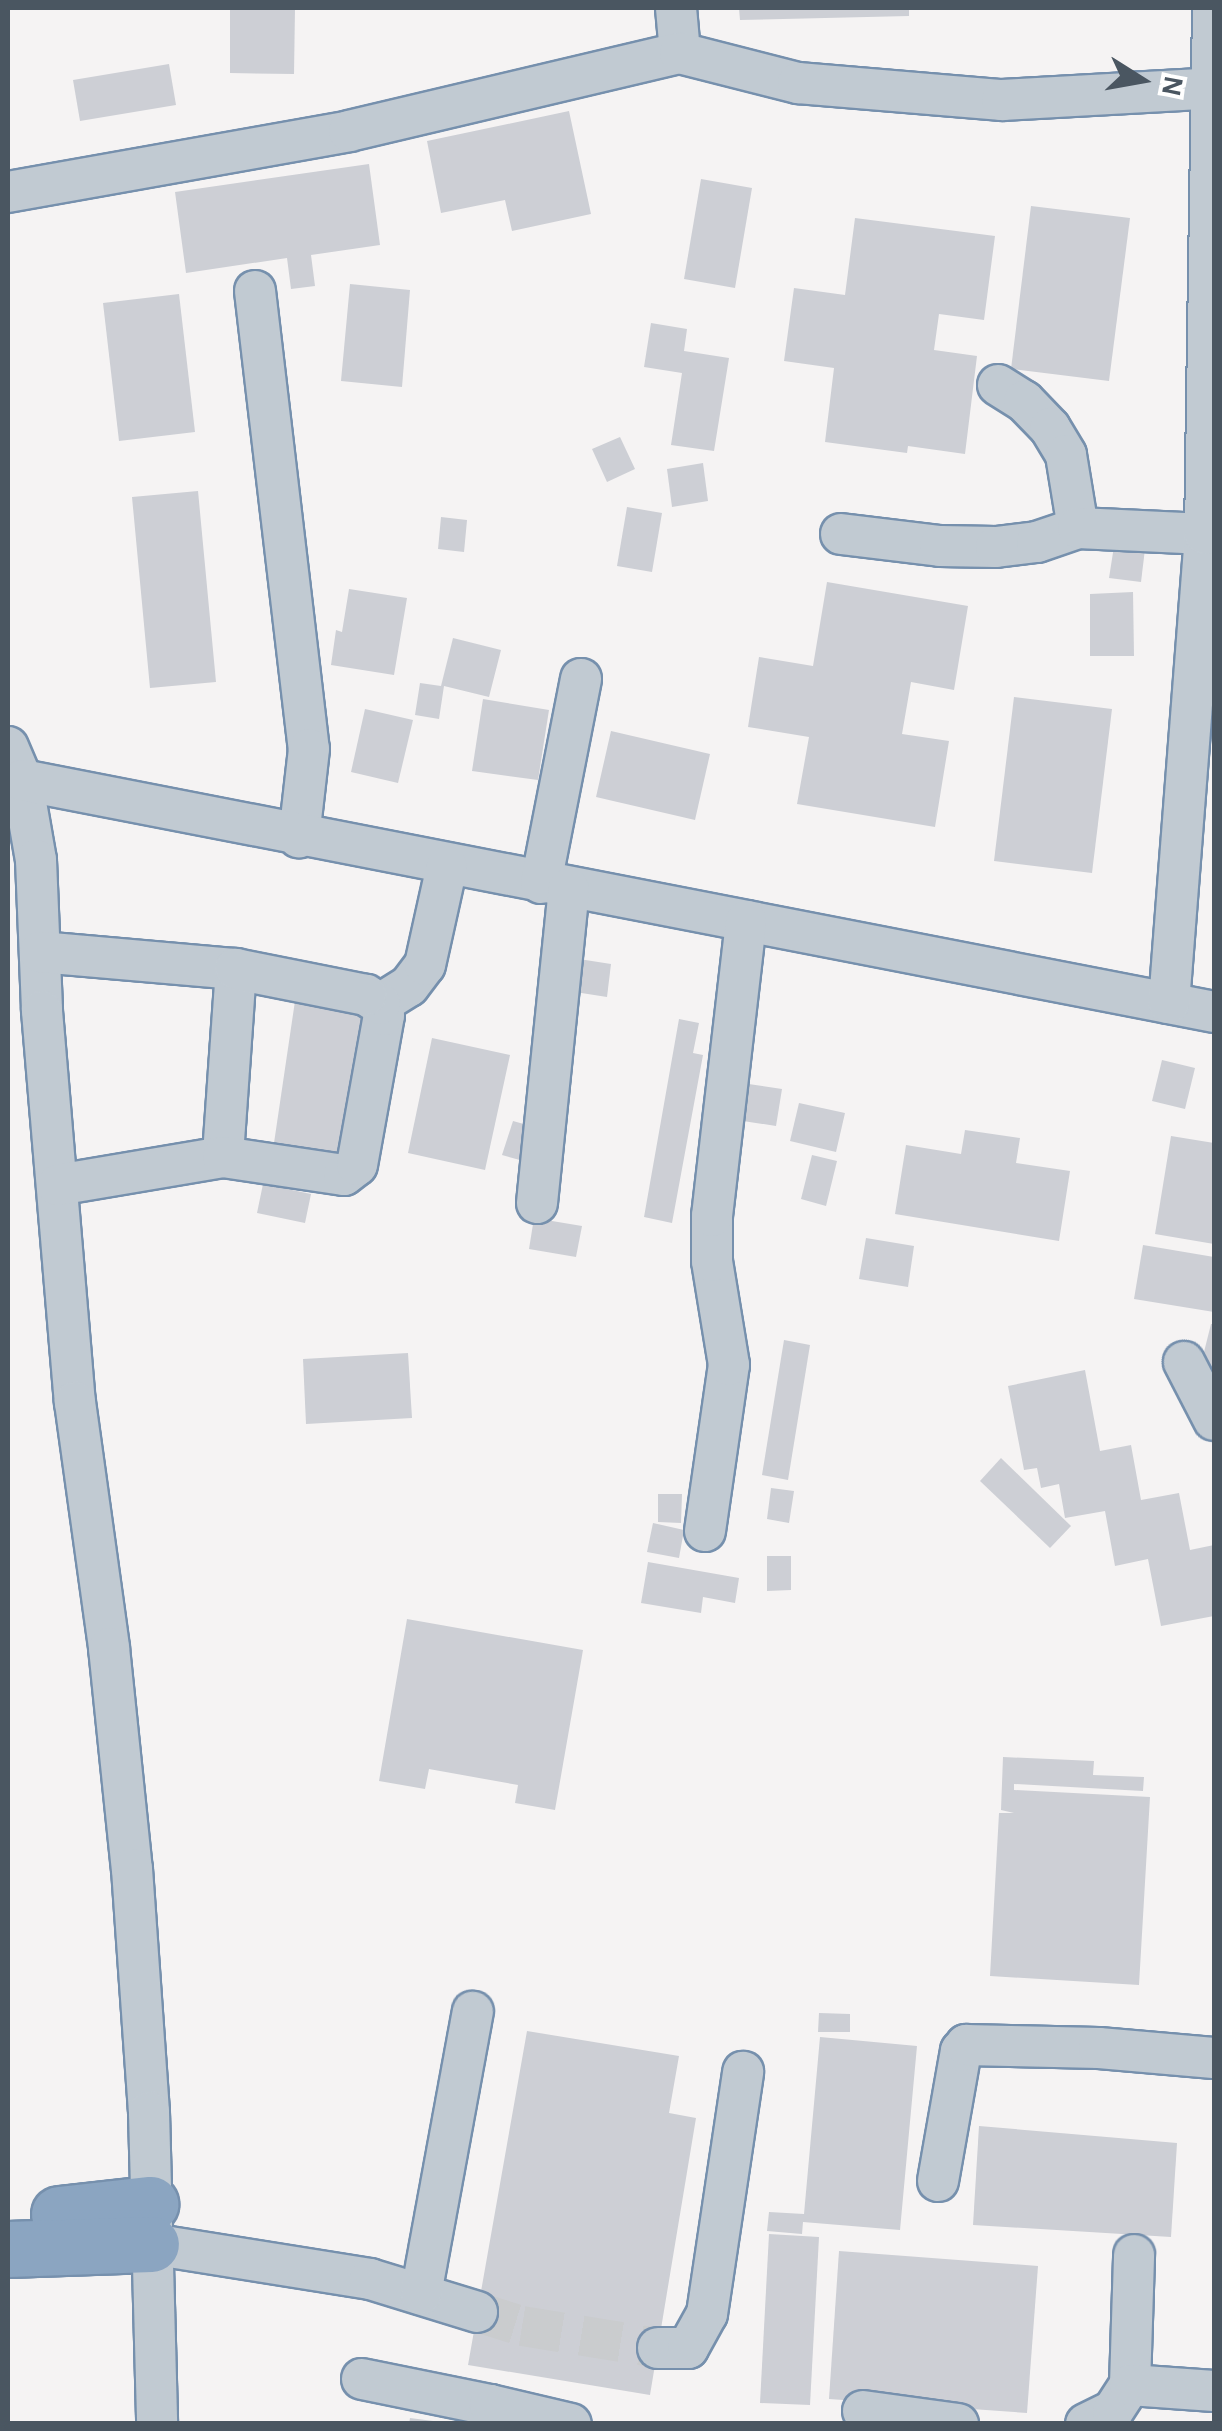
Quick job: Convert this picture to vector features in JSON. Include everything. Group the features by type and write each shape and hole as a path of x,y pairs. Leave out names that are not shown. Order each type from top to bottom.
{"highway":[{"path":"8,2216 150,2224"},
{"path":"8,2249 150,2224"}],"street":[{"path":"676,8 680,53"},
{"path":"1169,1003 1205,534 1213,8"},
{"path":"8,192 348,130 680,53 798,84 1002,100 1214,88"},
{"path":"256,290 308,749 299,838"},
{"path":"998,386 1024,401 1050,428 1066,455 1078,528"},
{"path":"841,534 940,546 996,547 1038,542 1078,528 1205,534"},
{"path":"538,1204 556,886 581,679"},
{"path":"156,2424 149,2112 132,1869 109,1648 75,1402 36,860 15,764 299,838 1214,1012"},
{"path":"380,1004 410,986 424,965 447,866"},
{"path":"705,1532 729,1365 712,1260 712,1216 746,921"},
{"path":"40,952 236,969 366,995 380,1004 384,1015 357,1165 344,1175 223,1157 57,1185"},
{"path":"223,1157 236,969"},
{"path":"1184,1362 1214,1420"},
{"path":"421,2294 473,2012"},
{"path":"938,2181 961,2051 966,2045 1081,2047 1214,2058"},
{"path":"658,2348 688,2348 707,2314 743,2072"},
{"path":"150,2224 370,2278 477,2312"},
{"path":"1086,2424 1113,2412 1130,2385 1134,2255"},
{"path":"362,2379 489,2414 571,2424"},
{"path":"1130,2385 1214,2391"},
{"path":"863,2410 958,2424"}],"building":[{"path":"230,8 295,8 294,74 230,73"},
{"path":"739,8 909,8 909,16 740,20"},
{"path":"169,64 176,105 80,121 73,80"},
{"path":"569,111 591,214 512,231 505,200 441,213 427,141"},
{"path":"369,164 380,245 311,255 315,286 291,289 287,258 186,273 175,192"},
{"path":"701,179 752,188 735,288 684,279"},
{"path":"1031,206 1130,218 1109,381 1011,369"},
{"path":"855,218 995,236 984,320 939,314 934,350 977,356 965,454 908,446 907,453 825,442 834,368 784,361 794,288 845,295"},
{"path":"350,284 410,290 402,387 341,381"},
{"path":"179,294 195,432 119,441 103,303"},
{"path":"651,323 687,329 684,351 729,358 714,451 671,445 682,373 644,367"},
{"path":"620,437 635,469 607,482 592,449"},
{"path":"703,463 708,501 672,507 667,469"},
{"path":"198,491 216,682 150,688 132,497"},
{"path":"627,507 662,513 652,572 617,566"},
{"path":"441,517 467,520 464,552 438,549"},
{"path":"1114,546 1145,549 1141,582 1109,578"},
{"path":"827,582 968,606 954,690 911,682 902,734 949,741 935,827 797,804 809,737 748,727 759,657 813,666"},
{"path":"349,589 407,598 394,675 331,665 336,630 342,632"},
{"path":"1133,592 1134,656 1090,656 1090,594"},
{"path":"453,638 501,650 489,697 444,686 439,719 415,715 420,683 441,686"},
{"path":"1014,697 1112,709 1092,873 994,861"},
{"path":"483,699 549,710 538,780 472,771"},
{"path":"365,709 413,720 398,783 351,772"},
{"path":"611,731 710,754 695,820 596,797"},
{"path":"579,959 611,964 607,997 575,992"},
{"path":"295,1001 379,1015 358,1156 274,1143"},
{"path":"679,1019 699,1023 693,1053 703,1055 672,1223 644,1217"},
{"path":"432,1038 510,1055 485,1170 408,1153"},
{"path":"1162,1060 1195,1068 1185,1109 1152,1101"},
{"path":"735,1082 782,1089 776,1126 730,1119"},
{"path":"799,1103 845,1113 836,1152 790,1141"},
{"path":"513,1121 538,1128 527,1162 502,1155"},
{"path":"965,1130 1020,1138 1016,1163 1070,1171 1059,1241 895,1214 906,1145 961,1154"},
{"path":"1171,1136 1214,1143 1214,1244 1155,1234"},
{"path":"812,1155 837,1161 826,1206 801,1199"},
{"path":"263,1184 311,1194 305,1223 257,1213"},
{"path":"534,1218 582,1226 576,1257 529,1249"},
{"path":"866,1238 914,1246 908,1287 859,1279"},
{"path":"1143,1245 1214,1257 1214,1312 1134,1299"},
{"path":"1214,1324 1214,1380 1198,1376"},
{"path":"784,1340 810,1345 788,1480 762,1475"},
{"path":"408,1353 412,1418 306,1424 303,1359"},
{"path":"1085,1370 1100,1451 1131,1445 1141,1500 1179,1493 1190,1550 1214,1545 1214,1616 1161,1626 1148,1559 1115,1566 1105,1511 1065,1518 1059,1484 1041,1488 1037,1468 1024,1470 1008,1386"},
{"path":"1001,1458 1071,1526 1050,1548 980,1481"},
{"path":"771,1488 794,1491 789,1523 767,1519"},
{"path":"658,1494 682,1494 681,1523 658,1522"},
{"path":"653,1523 684,1530 679,1558 647,1552"},
{"path":"767,1556 791,1556 791,1590 767,1591"},
{"path":"648,1562 739,1578 735,1603 703,1597 701,1613 641,1603"},
{"path":"407,1619 583,1650 555,1810 515,1803 518,1785 429,1769 425,1789 379,1781"},
{"path":"1003,1757 1094,1761 1093,1775 1144,1777 1143,1791 1014,1784 1014,1790 1150,1797 1139,1985 990,1976 999,1813 1014,1813 1001,1810"},
{"path":"819,2013 850,2014 850,2032 818,2032"},
{"path":"527,2031 679,2056 669,2113 696,2118 650,2395 468,2365"},
{"path":"820,2037 917,2046 900,2230 803,2222 802,2234 767,2231 769,2212 804,2214"},
{"path":"979,2126 1177,2143 1171,2237 973,2225"},
{"path":"769,2234 819,2237 810,2405 760,2403"},
{"path":"839,2251 1038,2266 1027,2413 829,2399"},
{"path":"410,2418 433,2421 433,2424 409,2424"}],"tunnel":[{"path":"477,2312 522,2326 658,2348"}]}
